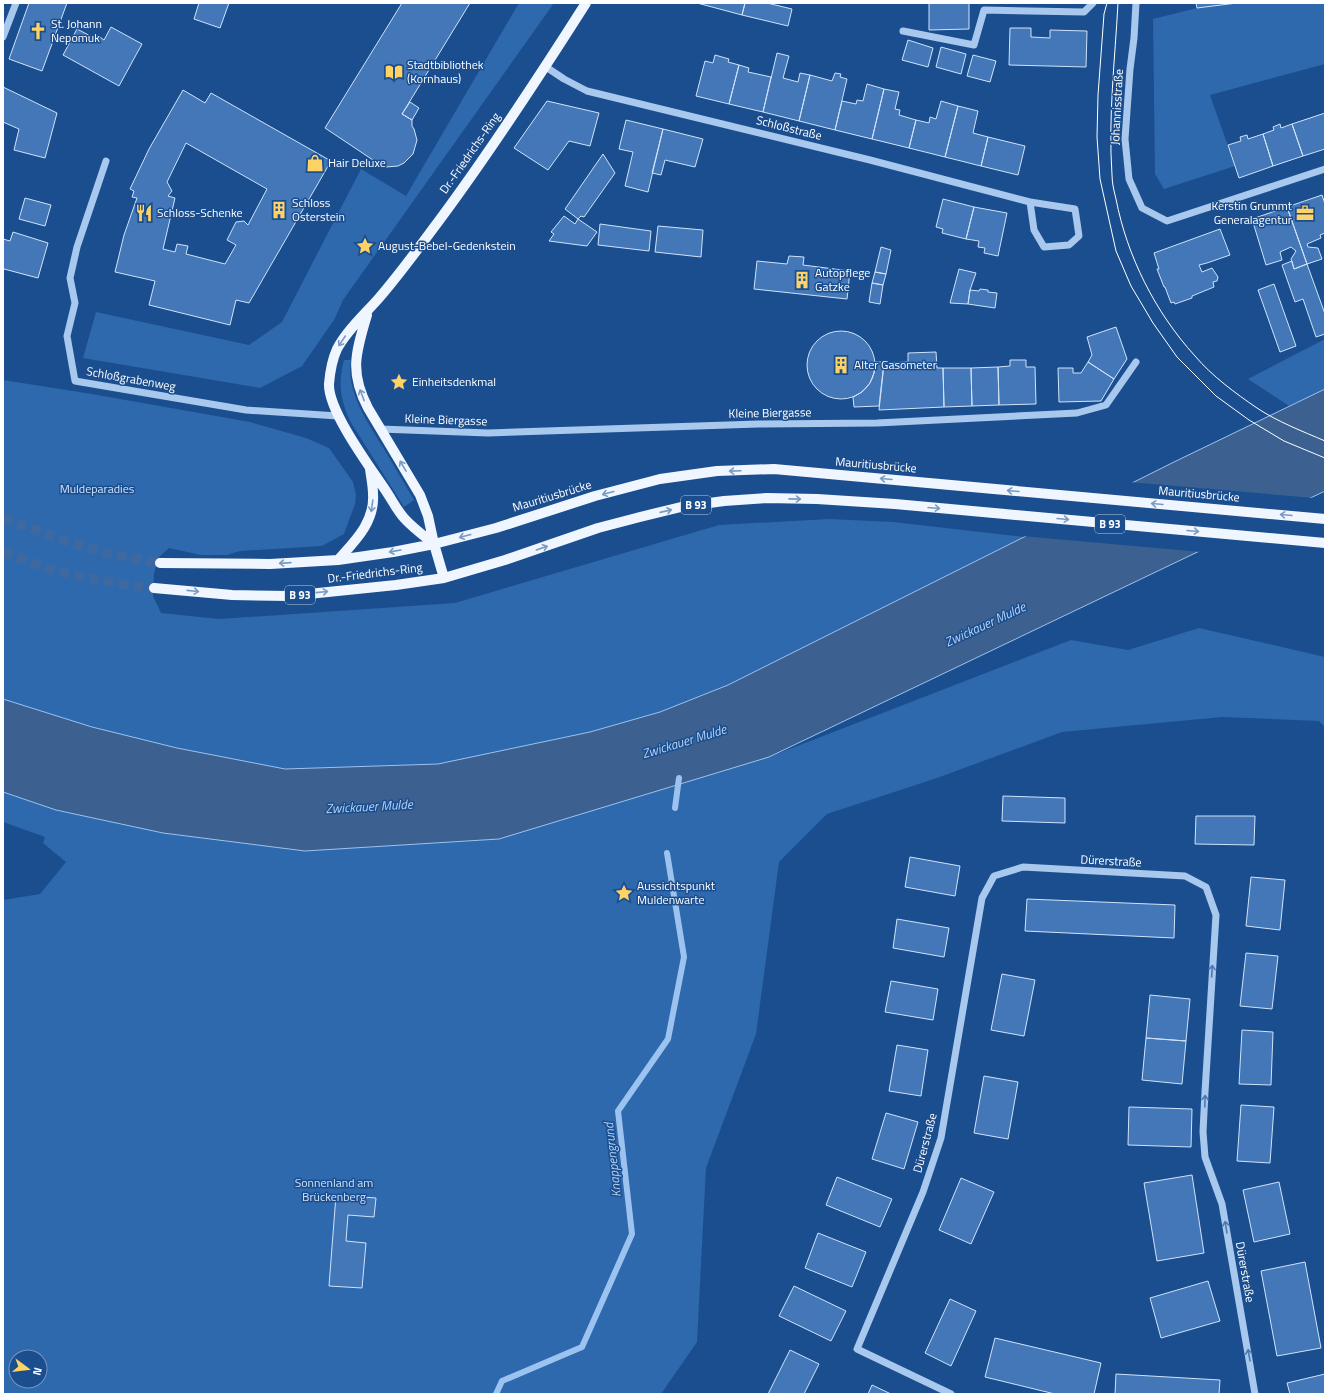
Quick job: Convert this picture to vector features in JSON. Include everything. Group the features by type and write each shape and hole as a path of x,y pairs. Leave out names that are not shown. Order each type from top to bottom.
{"main road":[{"name":"Dr.-Friedrichs-Ring","path":"434,544 412,526 403,516 370,468 338,416 332,401 329,387 330,372 333,360 337,349 344,338 390,286 432,230 546,66 586,3"},
{"name":"Dr.-Friedrichs-Ring","path":"154,588 232,595 289,596 396,585 444,578 428,516 420,495 363,398 356,374 355,363 358,347 368,312"},
{"path":"338,560 356,540 370,518 373,496 370,468"},
{"name":"Mauritiusbrücke","path":"434,544 496,528 595,496 660,479 717,471 774,469 1325,519"},
{"name":"B 93","path":"444,578 505,560 598,528 640,517 681,507 724,501 767,498 817,499 895,504 1325,543"},
{"name":"Dr.-Friedrichs-Ring","path":"160,563 270,564 338,560 434,544"}],"street":[{"path":"3,37 16,3"},
{"path":"903,31 974,45 984,10 1084,12 1093,3"},
{"name":"Johannisstraße","path":"1136,3 1125,139 1129,180 1144,210 1167,221 1325,169"},
{"name":"Schloßstraße","path":"546,66 564,79 587,91 878,162 1030,202 1075,209 1079,236 1069,245 1044,247 1034,230 1030,202"},
{"name":"Schloßgrabenweg","path":"106,161 77,247 70,278 75,303 67,336 74,381 246,410 338,416"},
{"name":"Kleine Biergasse","path":"380,429 488,433 758,424 877,423 1076,413 1106,405 1136,362"},
{"name":"Dürerstraße","path":"951,1394 857,1349 923,1192 941,1138 982,898 994,876 1023,867 1186,876 1206,887 1216,915 1203,1132 1205,1157 1222,1204 1254,1394"}],"green space":[{"path":"519,3 554,3 343,300 334,320 302,366 260,388 83,358 96,312 249,345 282,322 361,169 406,196"},
{"path":"1237,3 1325,3 1325,64 1210,95 1235,166 1164,189 1155,174 1153,19 1197,8"},
{"path":"1325,339 1325,389 1289,406 1248,379"},
{"path":"344,360 351,360 350,372 352,384 355,396 365,418 414,500 404,507 350,421 341,391 341,376"},
{"name":"Muldeparadies","path":"3,380 250,422 306,438 329,448 353,482 356,495 355,504 344,534 322,546 240,551 227,555 201,555 169,548 159,557 154,573 153,596 161,613 219,619 455,603 719,525 829,519 893,522 1024,537 728,685 660,712 590,732 438,764 285,769 177,748 92,727 3,699"},
{"name":"Sonnenland am Brückenberg","path":"1199,628 1325,657 1325,727 1319,721 1222,717 1062,732 937,778 827,814 779,862 756,1034 706,1168 697,1342 661,1394 3,1394 3,900 40,894 66,862 43,843 45,837 3,822 3,792 56,810 163,833 305,851 499,839 769,757 1071,640 1128,650"}],"water":[{"name":"Zwickauer Mulde","path":"1325,389 1325,491 769,757 499,839 305,851 163,833 56,810 3,792 3,699 92,727 177,748 285,769 438,764 590,732 660,712 728,685 1174,462"}],"pier":[{"path":"1129,482 1314,498 1201,552 1021,536"}],"building":[{"name":"St. Johann Nepomuk","path":"29,3 67,3 42,71 9,59"},
{"path":"199,3 229,3 220,28 194,19"},
{"name":"Stadtbibliothek (Kornhaus)","path":"402,3 470,3 402,114 412,120 412,126 417,140 413,154 404,163 398,166 386,167 382,166 325,128"},
{"path":"697,3 745,3 742,15"},
{"path":"745,3 767,3 792,9 788,26 742,15"},
{"path":"929,3 969,3 969,29 929,30"},
{"path":"1196,3 1237,3 1197,8"},
{"path":"111,27 142,44 119,86 63,55 77,29 98,40 100,37 104,40"},
{"path":"1010,28 1031,28 1031,37 1050,38 1050,30 1087,31 1086,67 1009,65"},
{"path":"908,40 933,48 928,67 902,60"},
{"path":"941,47 966,54 961,74 936,67"},
{"path":"777,53 789,56 783,78 798,82 800,73 810,75 799,121 763,112"},
{"path":"715,55 729,59 728,62 739,65 729,104 696,96 705,61 713,63"},
{"path":"973,55 996,61 990,82 967,76"},
{"path":"739,65 749,68 748,72 771,77 763,112 729,104"},
{"path":"835,73 841,74 840,77 847,79 835,130 799,121 810,75 832,81"},
{"path":"867,84 884,89 872,139 835,130 842,101 856,104 857,100 863,101"},
{"path":"3,87 57,113 45,158 14,150 19,129 3,122"},
{"path":"884,89 899,92 895,109 900,110 899,115 916,120 909,148 872,139"},
{"name":"Schloss Osterstein","path":"183,90 205,103 211,93 331,161 249,303 236,300 230,325 149,305 155,281 115,272 124,235 137,198 132,197 134,191 130,189 149,149","holes":["186,143 267,189 248,225 244,221 236,222 227,240 236,245 225,264 186,254 188,246 177,244 175,252 163,249 175,198 168,196 172,191 167,182"]},
{"path":"547,101 599,113 590,146 569,141 548,170 514,148"},
{"path":"941,101 958,106 945,157 909,148 916,120 929,123 930,117 936,119"},
{"path":"410,102 419,108 412,120 402,114"},
{"path":"958,106 978,111 973,133 988,137 981,166 945,157"},
{"path":"1325,113 1325,149 1303,156 1292,124"},
{"path":"626,120 663,129 648,192 625,186 633,152 619,149"},
{"path":"1280,124 1281,128 1292,124 1303,156 1273,166 1263,134 1274,130 1273,127"},
{"path":"663,129 703,139 695,167 665,160 661,175 652,173"},
{"path":"1263,134 1273,166 1239,178 1228,145 1241,141 1240,137 1247,135 1248,139"},
{"path":"988,137 1025,146 1018,175 981,166"},
{"path":"603,154 615,173 584,217 581,216 578,219 565,209"},
{"path":"1322,195 1325,204 1325,233 1320,235 1321,238 1307,244 1308,247 1318,248 1322,259 1307,264 1287,207"},
{"path":"25,198 51,205 45,226 19,219"},
{"path":"943,199 974,207 966,239 942,233 943,229 936,227"},
{"path":"974,207 1007,213 998,256 984,253 985,248 978,247 979,241 966,239"},
{"path":"1287,207 1307,264 1294,269 1291,259 1296,251 1291,247 1280,252 1282,260 1266,265 1252,219"},
{"path":"564,216 575,224 578,219 597,232 587,246 549,241 554,234 551,232"},
{"path":"600,224 651,231 649,251 598,245"},
{"path":"658,226 703,230 701,257 655,252"},
{"path":"1220,229 1230,255 1199,265 1202,272 1212,268 1218,277 1217,281 1213,282 1214,287 1192,296 1192,298 1175,304 1174,302 1171,303 1157,269 1159,269 1154,253"},
{"path":"13,232 48,243 38,278 4,269 3,272 3,239 10,241"},
{"path":"881,247 891,250 886,274 875,272"},
{"name":"Autopflege Gatzke","path":"789,256 804,257 803,265 850,271 847,299 754,289 757,261 787,264"},
{"path":"1292,261 1294,269 1307,264 1325,314 1325,334 1316,337 1303,299 1295,302 1282,265"},
{"path":"959,269 976,273 970,290 968,304 950,303"},
{"path":"875,272 886,274 883,285 872,283"},
{"path":"872,283 883,285 880,304 869,302"},
{"path":"1274,284 1296,346 1280,352 1258,290"},
{"path":"980,289 997,293 995,308 968,304 970,290 979,291"},
{"path":"1116,327 1127,359 1114,379 1088,362 1092,355 1087,337"},
{"name":"Alter Gasometer","path":"841,331 854,334 865,341 872,352 875,365 872,378 865,389 854,396 841,399 828,396 817,389 810,378 807,365 810,352 817,341 828,334"},
{"path":"936,352 937,368 943,368 944,407 879,410 884,364 908,362 908,353"},
{"path":"1010,360 1026,360 1026,367 1035,367 1036,404 999,405 998,367 1010,366"},
{"path":"875,362 884,362 879,406 854,407 853,397 862,392 870,383 874,373"},
{"path":"1088,362 1114,379 1101,401 1059,402 1058,368 1073,368 1073,373 1081,373"},
{"path":"998,367 999,405 972,406 971,368"},
{"path":"943,368 971,368 972,406 944,407"},
{"path":"1003,796 1065,798 1065,823 1002,821"},
{"path":"1196,816 1255,816 1254,845 1195,844"},
{"path":"910,857 960,866 955,896 905,887"},
{"path":"1251,877 1285,880 1280,930 1246,926"},
{"path":"1027,899 1175,905 1174,938 1025,931"},
{"path":"897,919 949,928 944,957 893,948"},
{"path":"1246,953 1278,956 1272,1009 1240,1006"},
{"path":"1002,974 1035,980 1024,1036 991,1030"},
{"path":"891,981 938,989 933,1020 885,1012"},
{"path":"1150,995 1190,999 1186,1041 1146,1038"},
{"path":"1242,1030 1273,1032 1271,1085 1239,1084"},
{"path":"1146,1038 1186,1041 1182,1084 1142,1080"},
{"path":"897,1045 928,1050 921,1096 889,1091"},
{"path":"984,1076 1018,1082 1008,1139 974,1133"},
{"path":"1241,1105 1274,1107 1270,1163 1237,1161"},
{"path":"1129,1107 1192,1109 1191,1147 1128,1145"},
{"path":"886,1113 918,1122 904,1169 872,1159"},
{"path":"1192,1175 1204,1253 1157,1261 1144,1183"},
{"path":"837,1177 892,1199 880,1227 826,1205"},
{"path":"961,1178 994,1192 971,1244 939,1230"},
{"path":"1279,1182 1290,1234 1254,1242 1243,1190"},
{"path":"336,1195 376,1198 374,1217 348,1215 346,1241 366,1243 362,1288 329,1286"},
{"path":"818,1233 866,1252 852,1287 805,1268"},
{"path":"1305,1262 1321,1348 1277,1356 1261,1271"},
{"path":"1208,1281 1220,1321 1161,1338 1150,1298"},
{"path":"794,1286 846,1311 831,1341 779,1316"},
{"path":"950,1299 976,1311 951,1366 925,1353"},
{"path":"995,1338 1101,1363 1094,1394 1055,1394 985,1377"},
{"path":"790,1350 819,1364 804,1394 768,1394"},
{"path":"1116,1374 1220,1380 1219,1394 1115,1394"},
{"path":"1325,1374 1325,1394 1290,1394 1287,1383"},
{"path":"872,1385 891,1394 868,1394"}],"waterway":[{"name":"Knappengrund","path":"675,808 679,778"},
{"name":"Knappengrund","path":"496,1394 502,1381 582,1347 632,1234 618,1111 668,1039 684,957 667,853"}],"tunnel":[{"path":"3,518 68,542 112,554 160,563"},
{"path":"3,552 55,571 115,583 154,588"}],"tram line":[{"path":"1107,3 1104,14 1098,95 1097,137 1100,179 1116,251 1131,286 1153,323 1177,357 1216,396 1249,420 1284,441 1325,458"},
{"path":"1118,3 1111,110 1112,181 1121,220 1135,262 1155,302 1167,321 1181,339 1216,377 1240,396 1273,418 1325,441"}],"place":[{"name":"St. Johann Nepomuk","path":"38,31"},
{"name":"Stadtbibliothek (Kornhaus)","path":"394,72"},
{"name":"Hair Deluxe","path":"315,163"},
{"name":"Schloss Osterstein","path":"279,210"},
{"name":"Schloss-Schenke","path":"144,213"},
{"name":"Kerstin Grummt Generalagentur","path":"1305,213"},
{"name":"August-Bebel-Gedenkstein","path":"365,246"},
{"name":"Autopflege Gatzke","path":"802,280"},
{"name":"Alter Gasometer","path":"841,365"},
{"name":"Einheitsdenkmal","path":"399,382"},
{"name":"Aussichtspunkt Muldenwarte","path":"624,893"}]}
